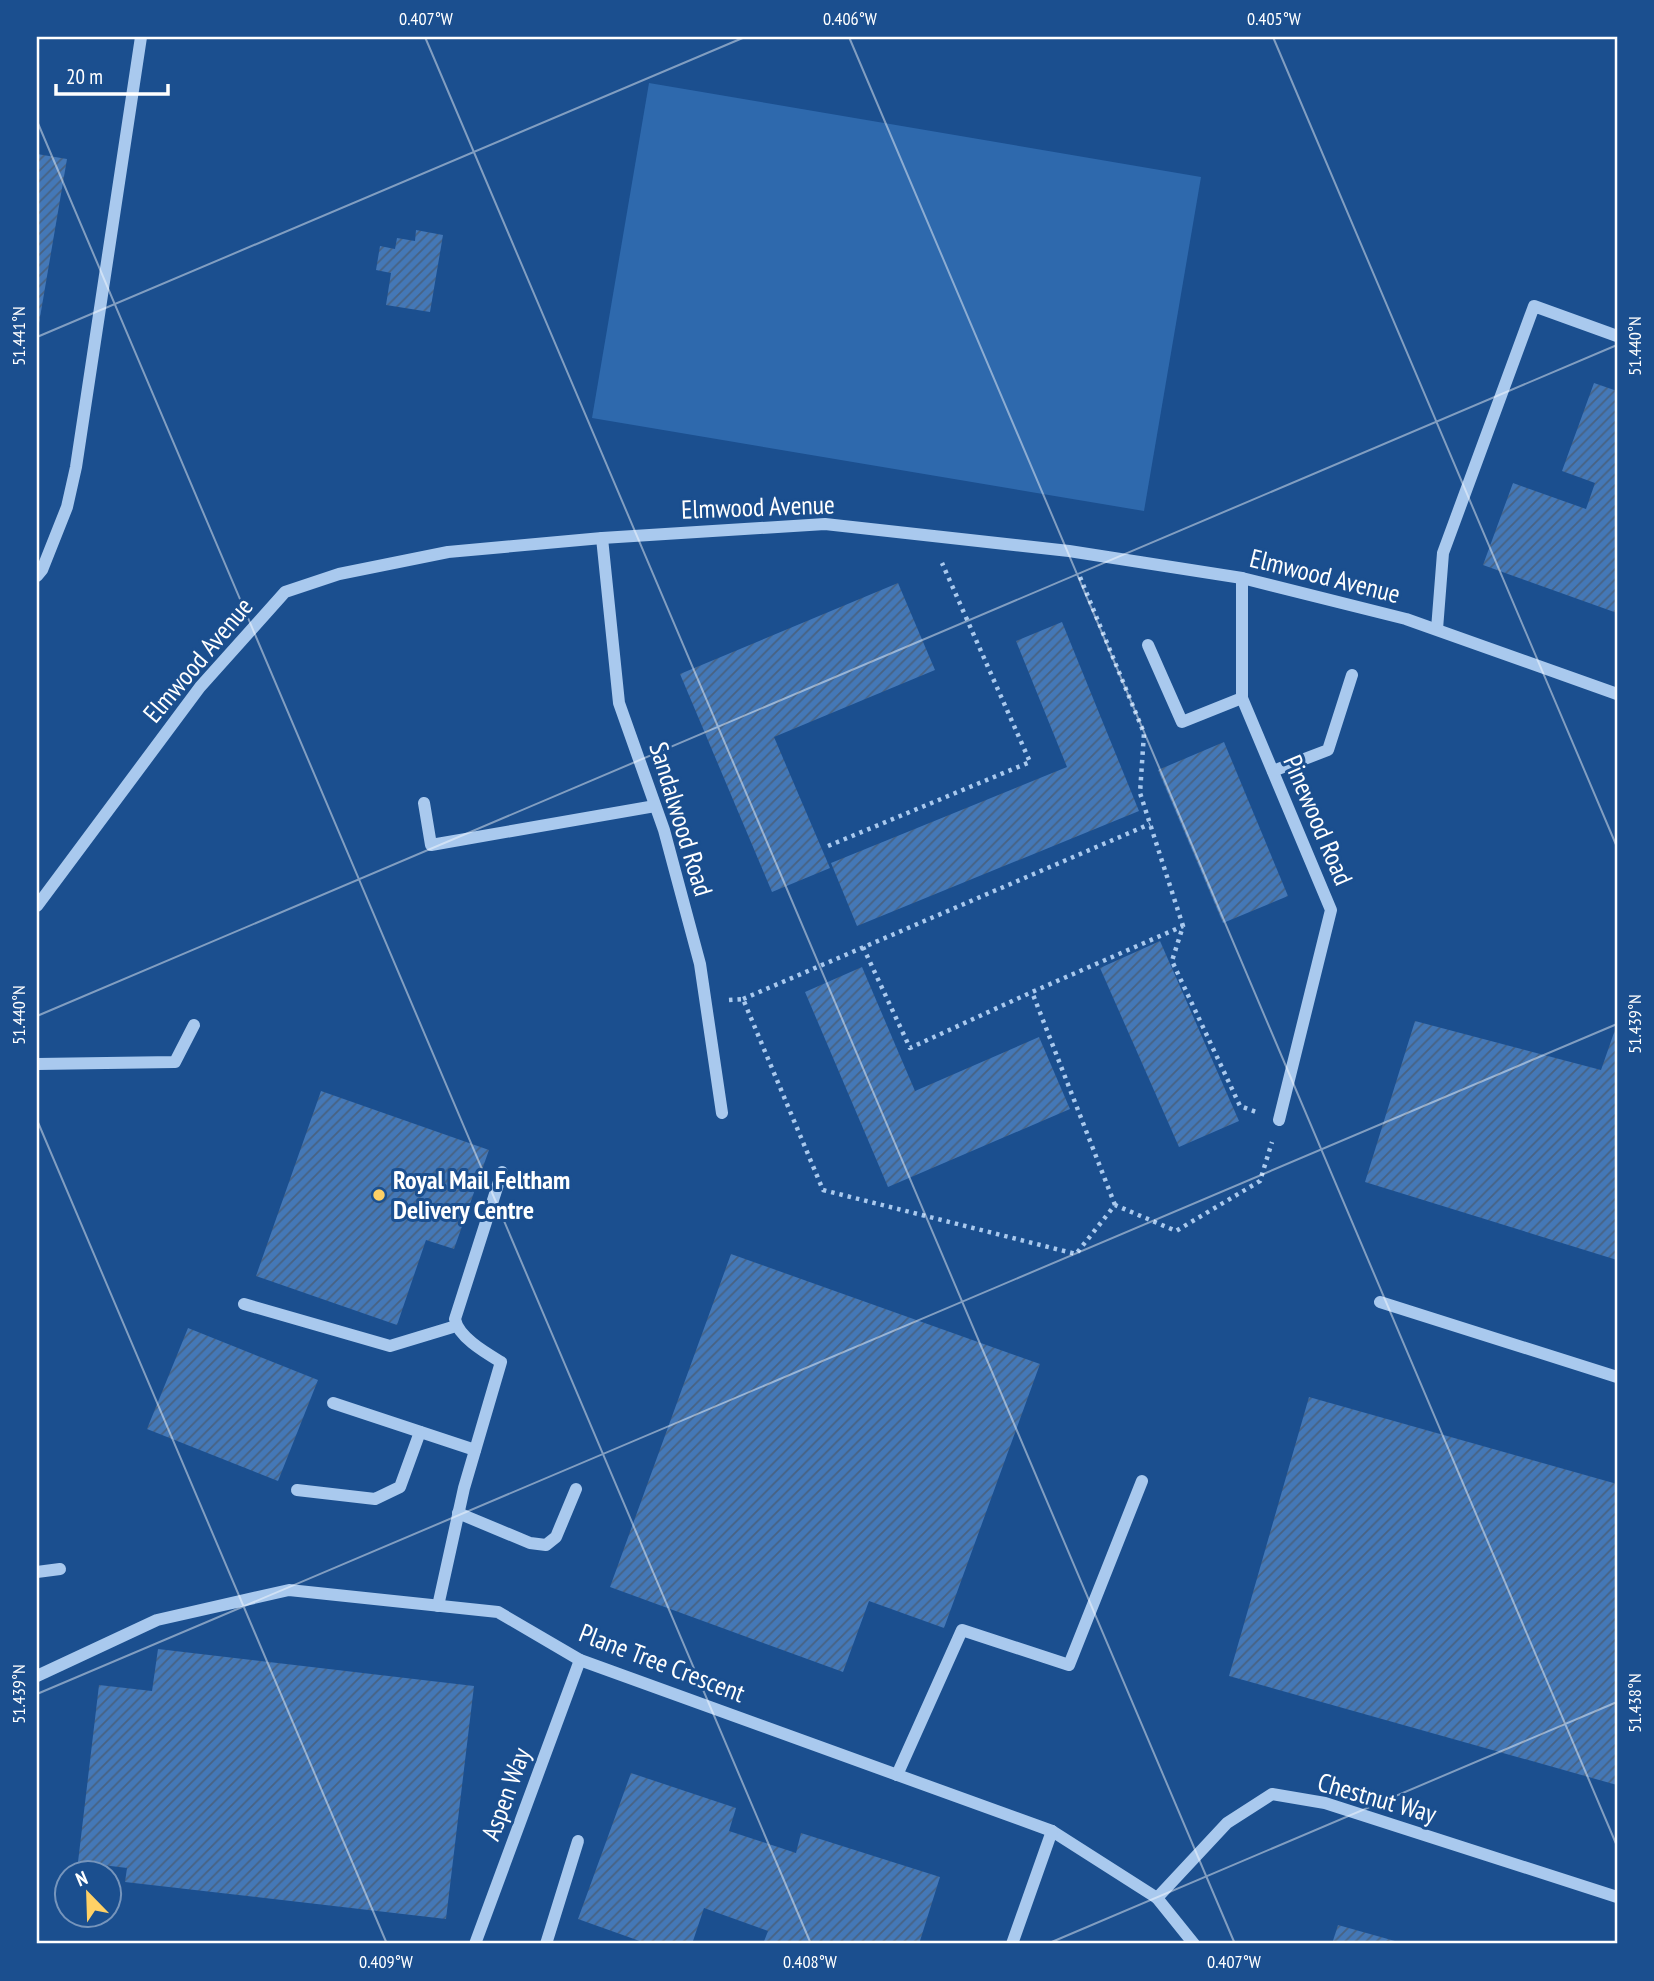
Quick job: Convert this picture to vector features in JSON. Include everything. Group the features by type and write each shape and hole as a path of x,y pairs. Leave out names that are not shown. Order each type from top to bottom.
{"street":[{"path":"37,576 42,570 67,507 76,467 141,37"},
{"path":"1437,629 1443,553 1534,306 1617,336"},
{"name":"Elmwood Avenue","path":"37,906 200,687 285,592 338,574 448,552 603,538 825,524 1069,551 1242,578 1437,629 1617,695"},
{"name":"Sandalwood Road","path":"603,538 619,703 655,806 700,964 722,1113"},
{"name":"Pinewood Road","path":"1242,578 1242,698 1331,910 1279,1120"},
{"path":"1148,645 1182,722 1242,698"},
{"path":"1273,772 1328,750 1352,675"},
{"path":"424,803 431,845 655,806"},
{"path":"37,1064 175,1062 194,1025"},
{"path":"438,1606 458,1513 500,1363 456,1326 456,1319 502,1172"},
{"path":"1380,1302 1617,1377"},
{"path":"244,1304 390,1346 456,1326"},
{"path":"333,1403 475,1450"},
{"path":"297,1490 375,1499 400,1487 420,1432"},
{"path":"897,1775 962,1630 1069,1665 1142,1481"},
{"path":"458,1513 530,1543 546,1545 556,1537 576,1489"},
{"path":"37,1572 60,1569"},
{"name":"Plane Tree Crescent","path":"37,1676 157,1620 289,1590 498,1612 580,1660 1052,1831 1157,1898 1194,1944"},
{"name":"Aspen Way","path":"475,1944 580,1660"},
{"name":"Chestnut Way","path":"1157,1898 1227,1823 1272,1794 1325,1802 1617,1897"},
{"path":"1012,1944 1052,1831"},
{"path":"546,1944 578,1841"}],"path":[{"path":"828,846 1030,762 930,536"},
{"path":"1032,992 1115,1205 1176,1231 1260,1181 1279,1120 1240,1106 1172,961 1183,926 1140,793 1144,733 1069,551"},
{"path":"706,1002 743,999 1150,824"},
{"path":"863,947 910,1048 1183,926"},
{"path":"743,999 823,1190 1076,1254 1115,1205"}],"shaded area":[{"path":"649,83 1201,177 1144,511 592,418"}],"building":[{"path":"37,154 67,159 38,329 37,328"},
{"path":"416,230 443,235 430,312 386,305 391,273 376,270 380,246 395,249 397,238 415,241"},
{"path":"1594,383 1617,391 1617,613 1483,565 1513,483 1586,509 1595,483 1562,471"},
{"path":"898,583 935,670 774,737 830,868 772,892 680,674"},
{"path":"1062,622 1139,811 857,926 831,863 1067,767 1016,641"},
{"path":"1224,742 1288,896 1223,923 1158,770"},
{"path":"1160,941 1239,1121 1179,1147 1100,968"},
{"path":"862,967 915,1091 1039,1037 1070,1109 888,1187 805,992"},
{"path":"1415,1021 1601,1070 1617,1024 1617,1260 1365,1182"},
{"name":"Royal Mail Feltham Delivery Centre","path":"321,1091 489,1150 454,1249 426,1240 397,1325 256,1276"},
{"path":"731,1254 1040,1364 944,1628 869,1601 843,1672 610,1587"},
{"path":"188,1328 318,1380 278,1481 147,1429"},
{"path":"1309,1397 1617,1484 1617,1785 1229,1676"},
{"path":"158,1649 474,1686 446,1919 125,1882 127,1868 122,1867 122,1858 78,1858 99,1685 152,1691"},
{"path":"631,1773 736,1808 729,1831 796,1853 801,1833 940,1877 919,1944 763,1944 768,1931 704,1908 692,1944 648,1944 578,1919"},
{"path":"1338,1925 1402,1943 1402,1944 1332,1944"}],"place":[{"name":"Royal Mail Feltham Delivery Centre","path":"379,1195"}]}
